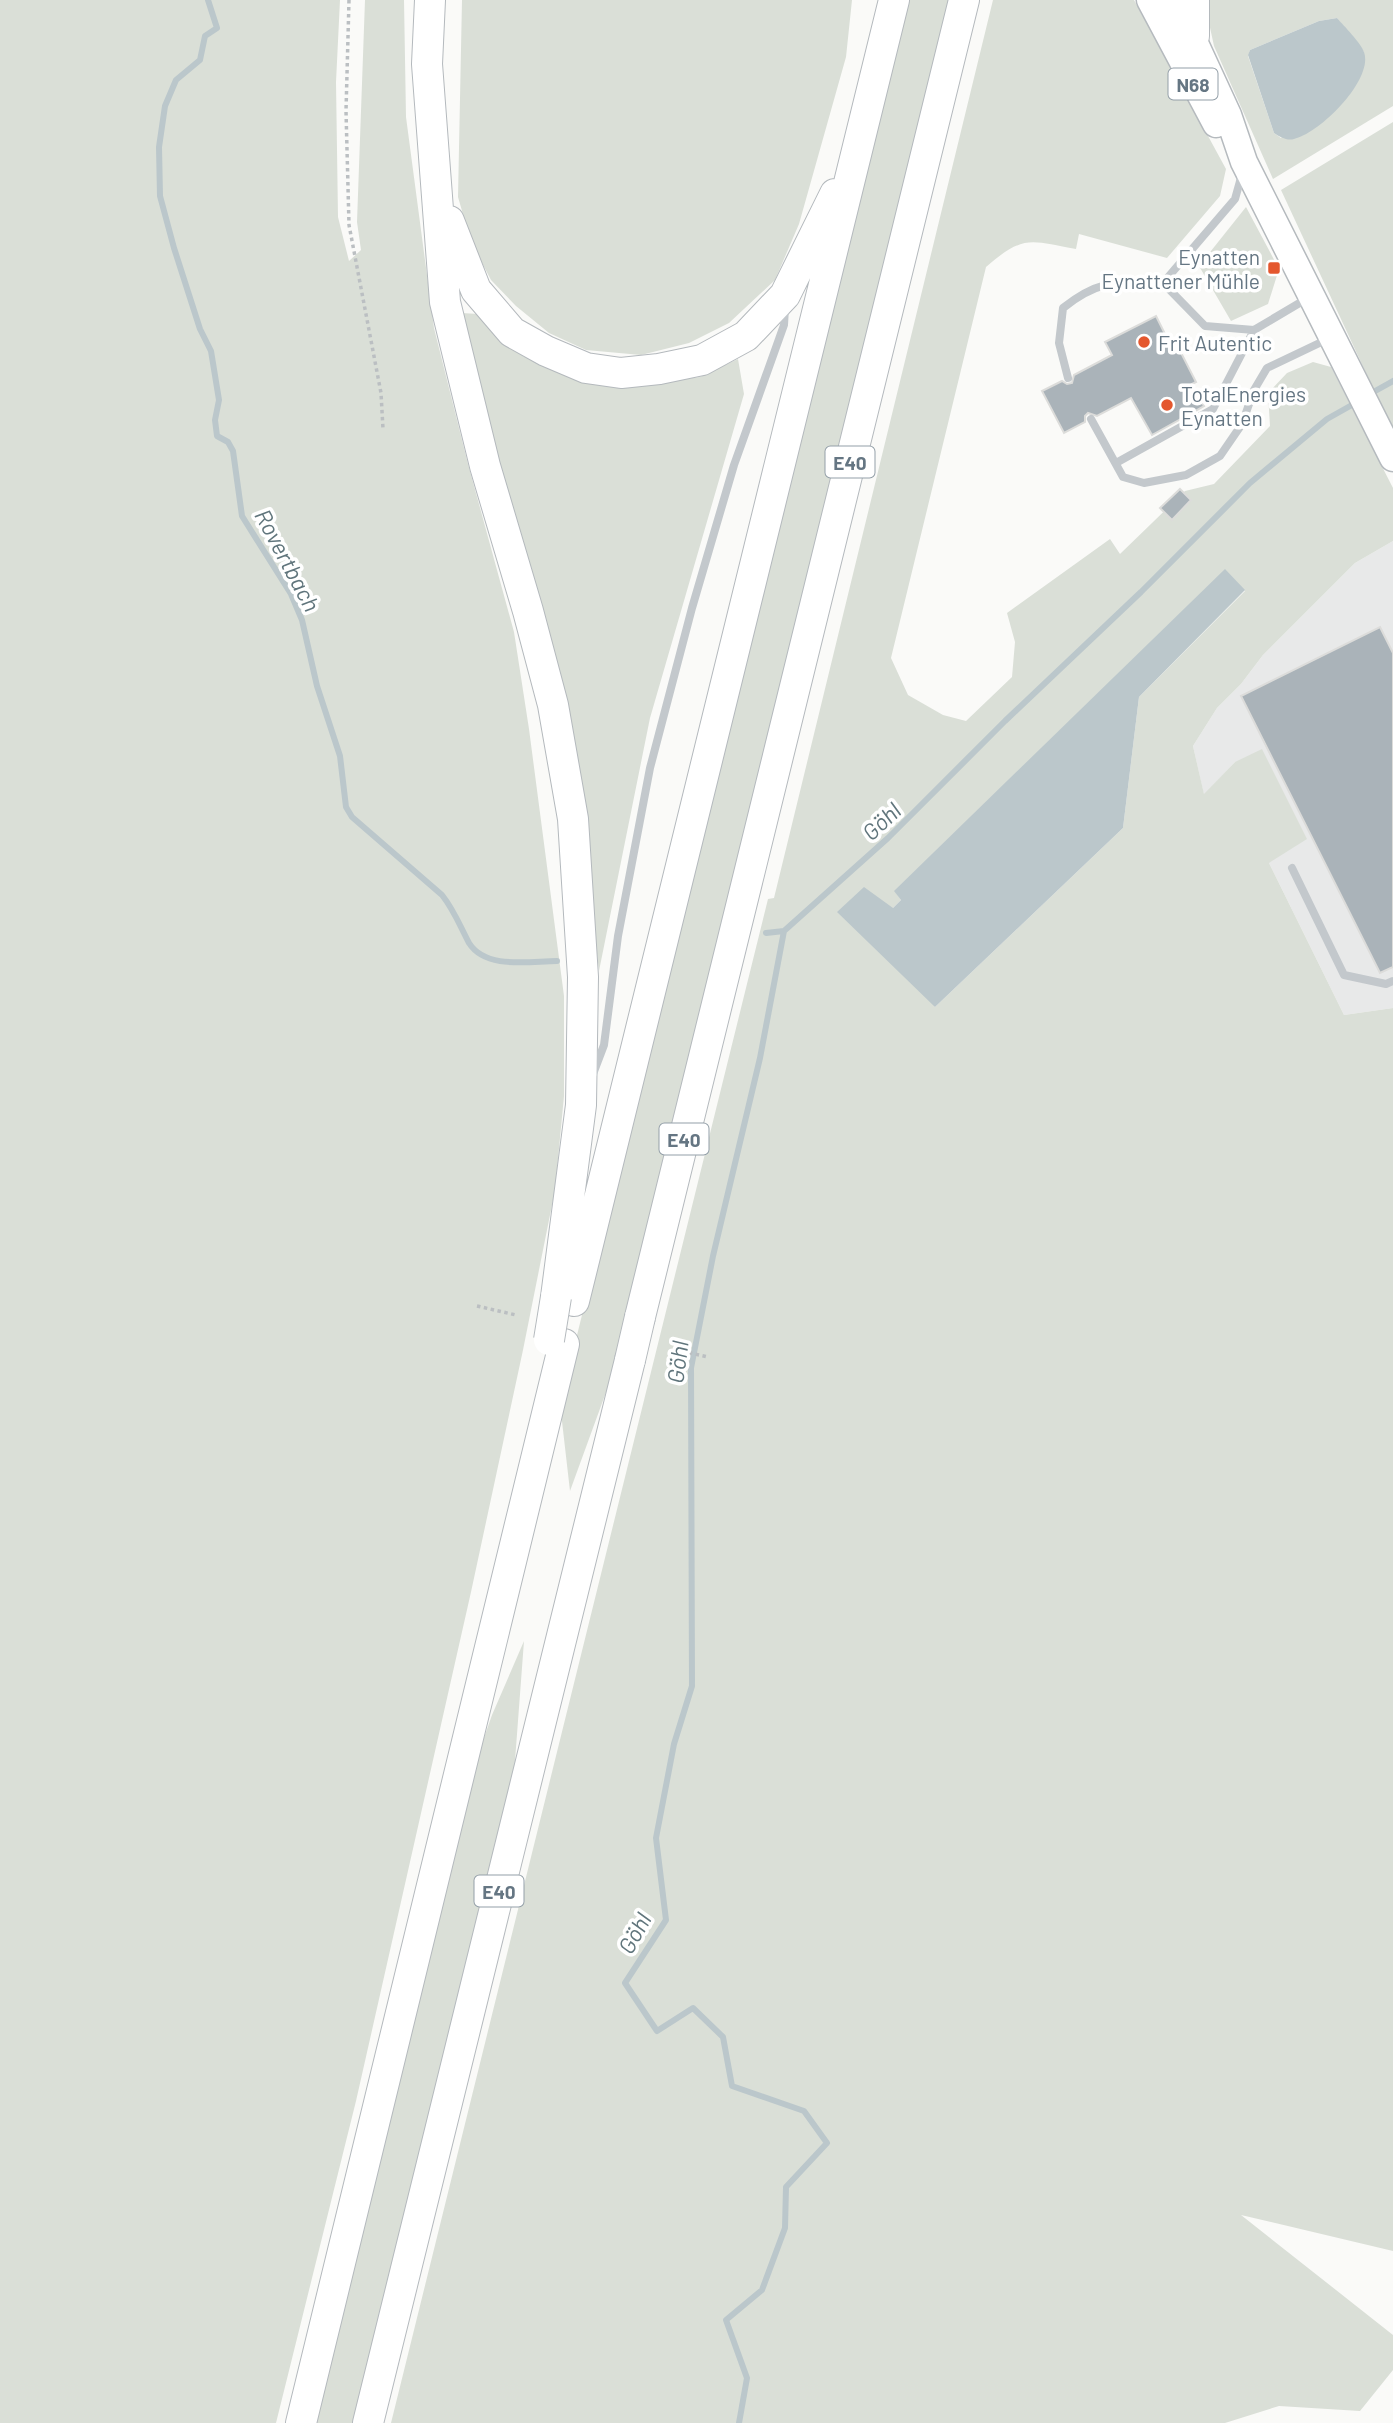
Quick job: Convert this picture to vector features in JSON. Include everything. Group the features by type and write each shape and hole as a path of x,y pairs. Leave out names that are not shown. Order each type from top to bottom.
{"highway":[{"path":"430,0 427,64 445,302 485,466 553,705 573,819 582,940 598,975 581,1105 565,1299"},
{"path":"301,2423 555,1380 556,1342 565,1299 656,969 894,0"},
{"name":"E40","path":"368,2423 964,0"},
{"path":"1194,0 1194,36"},
{"path":"437,190 476,290 512,332 546,351 586,368 621,373 702,360 746,337 785,295 830,201 854,165"}],"main road":[{"name":"N68","path":"1150,0 1214,121 1244,162"},
{"name":"N68","path":"1175,0 1194,36 1228,115 1244,162 1393,458"}],"lane":[{"path":"1163,283 1235,199 1244,162"},
{"path":"1068,377 1059,343 1063,308 1081,294 1105,284 1163,283 1205,326 1254,330"},
{"path":"598,975 618,936 654,755 692,608 734,465 784,325 785,295"},
{"path":"1116,463 1213,409 1254,330 1311,296"},
{"path":"1091,419 1124,477 1144,483 1186,475 1220,456 1242,424 1254,390 1267,368 1333,337"},
{"path":"1292,868 1344,975 1386,984 1393,981"}],"path":[{"path":"349,0 346,111 349,225 381,393 383,429"},
{"path":"477,1306 516,1315"},
{"path":"682,1351 708,1356"}],"shaded area":[{"path":"0,0 340,0 336,82 338,217 349,261 361,250 357,222 365,0 404,0 406,117 434,328 514,632 564,996 564,1096 555,1190 523,1350 356,2101 276,2423 0,2423"},
{"path":"462,0 852,0 846,57 799,224 775,280 729,323 689,343 641,355 586,350 549,333 516,306 491,280 471,242 458,197"},
{"path":"907,0 949,0 609,1384 570,1491 560,1404"},
{"path":"993,0 1134,0 1226,169 1220,196 1167,258 1079,234 1076,249 1037,242 1028,243 1010,249 986,267 891,658 908,695 943,715 966,721 1012,677 1015,642 1007,613 1110,539 1120,554 1185,491 1214,484 1270,426 1268,393 1287,373 1313,362 1331,367 1393,488 1393,541 1355,563 1263,655 1241,684 1217,708 1193,746 1204,794 1235,762 1262,749 1307,839 1269,863 1344,1015 1393,1008 1393,2251 1241,2215 1393,2335 1393,2370 1360,2411 1279,2406 1225,2423 391,2423 768,899 774,898","holes":["1225,570 1245,591 1139,697 1123,828 935,1007 864,888 892,909 901,900 895,891"]},
{"path":"1204,0 1393,0 1393,106 1273,179 1214,46","holes":["1337,18 1364,52 1281,138 1274,133 1248,56 1250,50 1319,21"]},
{"path":"1337,18 1364,52 1365,64 1361,77 1342,104 1317,127 1294,139 1281,137 1274,133 1248,55 1250,50 1319,21"},
{"path":"1393,122 1393,431 1281,190"},
{"path":"1246,207 1279,269 1268,304 1231,321 1199,266"},
{"path":"462,313 478,314 523,356 574,376 630,386 700,377 738,359 744,394 650,718 599,971 582,821"},
{"path":"1393,541 1393,1008 1344,1015 1269,863 1235,762 1204,795 1193,746 1217,708 1241,684 1263,655 1355,563"},
{"path":"1225,569 1245,590 1139,697 1123,828 935,1007 837,912 864,887 893,908 901,900 894,891"},
{"path":"524,1641 514,1774 356,2423 310,2423 472,1772 492,1715"}],"building":[{"path":"1156,316 1170,344 1175,341 1196,382 1192,384 1204,406 1152,435 1131,398 1097,416 1088,413 1085,422 1064,433 1042,391 1062,381 1072,383 1074,375 1112,355 1105,342"},
{"path":"1180,489 1191,500 1172,520 1160,508"},
{"path":"1380,627 1393,653 1393,967 1380,973 1241,696"}],"waterway":[{"name":"Rovertbach","path":"208,0 217,28 205,36 200,60 176,80 165,106 159,147 160,196 200,329 211,351 219,400 215,420 217,436 228,442 233,451 242,516 291,594 302,620 317,686 340,756 346,807 352,817 442,895 469,943 477,952 497,961 557,961"},
{"name":"Göhl","path":"1368,395 1393,381"},
{"name":"Göhl","path":"739,2423 747,2378 726,2320 762,2290 785,2228 786,2187 827,2143 804,2111 732,2086 723,2037 693,2008 657,2031 625,1983 666,1920 656,1838 674,1744 692,1686 691,1368 713,1256 760,1058 784,931 888,838 1250,483 1327,419 1359,401"},
{"name":"Rovertbach","path":"766,933 784,931"}],"place":[{"name":"Eynatten Eynattener Mühle","path":"1274,268"},
{"name":"Frit Autentic","path":"1144,342"},
{"name":"TotalEnergies Eynatten","path":"1167,405"}]}
